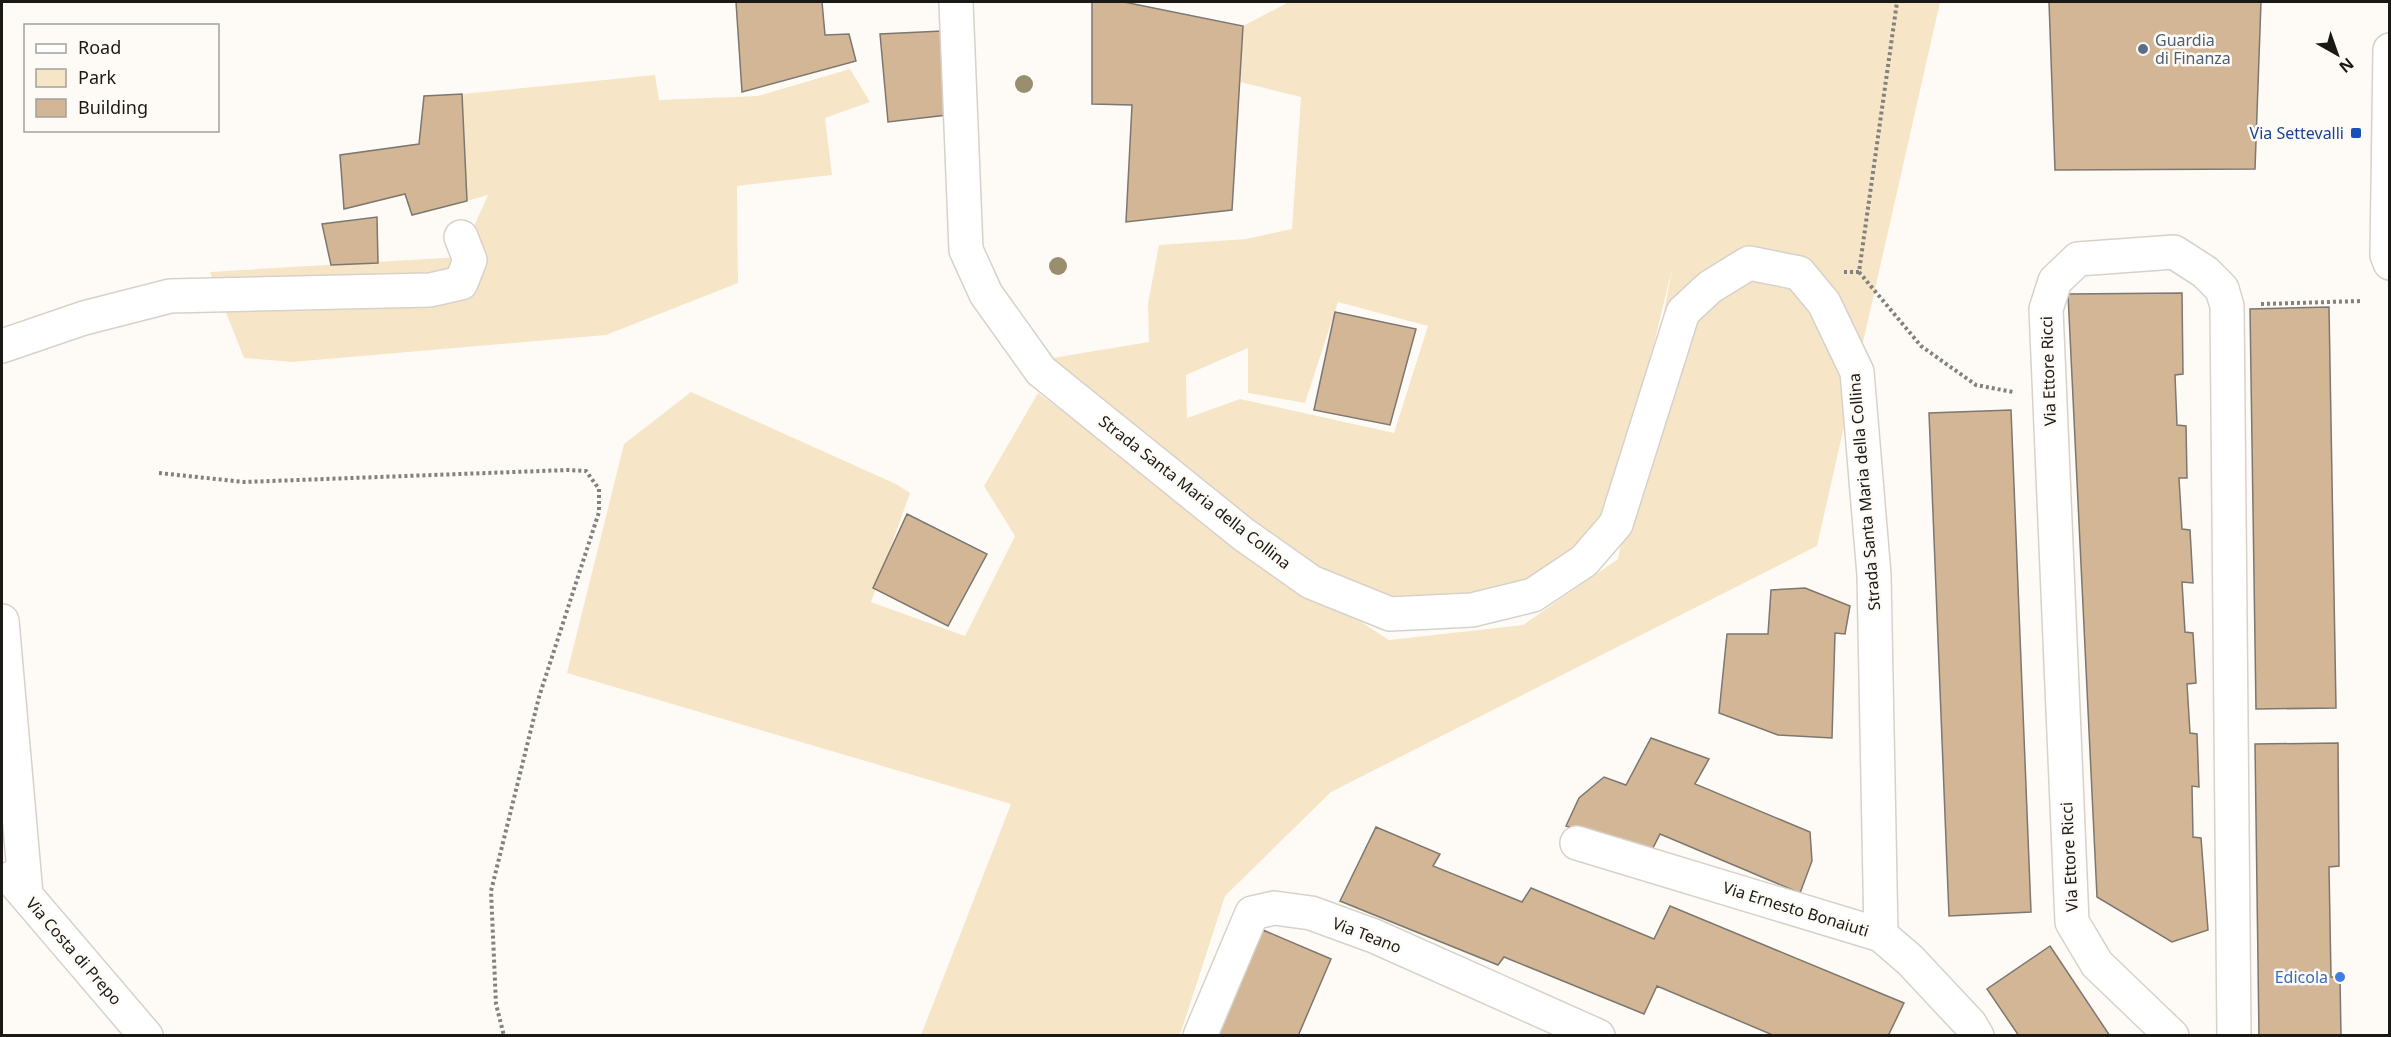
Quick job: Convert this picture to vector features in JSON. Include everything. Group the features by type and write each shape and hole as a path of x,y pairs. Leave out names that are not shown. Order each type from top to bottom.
{"street":[{"name":"Strada Santa Maria della Collina","path":"956,2 966,250 986,294 1041,371 1242,534 1311,582 1390,614 1472,610 1533,596 1584,561 1617,524 1683,312 1710,287 1749,263 1798,273 1824,303 1857,372 1874,576 1881,935"},
{"path":"2390,50 2387,244 2390,263"},
{"path":"2,346 84,318 170,296 430,290 461,283 470,260 461,237"},
{"name":"Via Ettore Ricci","path":"2172,1035 2097,964 2072,922 2046,309 2055,281 2078,259 2174,252 2205,272 2222,290 2227,306 2234,1035"},
{"path":"2,621 26,895"},
{"name":"Via Ernesto Bonaiuti","path":"1578,843 1881,935 1910,960 1970,1024 1977,1035"},
{"name":"Via Costa di Prepo","path":"2,868 146,1035"},
{"name":"Via Teano","path":"1200,1035 1252,913 1274,908 1311,913 1374,936 1598,1035"}],"path":[{"path":"1897,2 1859,272 1921,346 1976,385 2049,399"},
{"path":"1798,273 1859,272"},
{"path":"2227,306 2362,301"},
{"path":"159,473 244,482 568,470 586,471 599,489 599,512 539,698 491,891 496,1004 504,1035"}],"green space":[{"path":"1289,2 1940,2 1817,546 1331,792 1225,896 1180,1035 921,1035 1011,804 567,673 624,444 691,392 896,484 910,493 871,602 965,636 1015,536 984,486 1038,393 1240,544 1389,640 1523,625 1618,559 1672,269 1638,410 1609,511 1533,595 1390,614 1311,582 1046,359 1149,342 1148,304 1159,245 1246,239 1292,229 1301,97 1240,82 1243,26","holes":["1338,302 1428,326 1394,433 1240,399 1187,418 1186,375 1248,348 1248,393 1305,403"]},
{"path":"850,69 870,102 825,118 832,175 737,186 738,283 606,335 292,362 244,358 210,272 460,257 488,195 467,201 462,94 655,75 659,100 758,96"}],"building":[{"path":"736,2 822,2 825,35 849,34 856,61 742,92"},
{"path":"1092,2 1124,2 1243,26 1232,210 1126,222 1132,105 1092,104"},
{"path":"2049,2 2261,2 2255,169 2055,170"},
{"path":"942,31 947,115 888,122 880,34"},
{"path":"462,94 467,201 412,215 405,194 344,209 340,155 419,144 424,96"},
{"path":"377,217 378,263 331,265 322,224"},
{"path":"2182,293 2183,374 2175,375 2177,425 2186,426 2187,478 2179,478 2182,529 2190,530 2193,583 2182,582 2185,632 2193,633 2196,683 2187,684 2190,733 2197,734 2199,787 2192,786 2193,837 2201,838 2208,930 2172,942 2097,897 2068,294"},
{"path":"2329,307 2336,708 2256,709 2250,309"},
{"path":"1335,312 1416,329 1390,425 1314,410"},
{"path":"2011,410 2031,912 1949,916 1929,413"},
{"path":"907,514 987,554 948,626 873,588"},
{"path":"1805,588 1850,606 1845,634 1835,633 1832,738 1778,735 1719,713 1727,634 1768,634 1771,590"},
{"path":"1651,738 1709,759 1695,784 1810,832 1812,861 1800,893 1660,834 1650,854 1566,826 1579,798 1604,777 1626,785"},
{"path":"2338,743 2339,866 2329,867 2331,977 2340,977 2341,1036 2259,1036 2255,744"},
{"path":"1376,827 1440,854 1433,866 1522,902 1531,888 1654,939 1670,906 1904,1003 1889,1034 1893,1036 1775,1036 1657,986 1644,1014 1504,957 1498,965 1340,901"},
{"path":"1263,930 1331,959 1298,1036 1218,1036"},
{"path":"2050,946 2110,1036 2019,1036 1987,989"}],"place":[{"name":"Guardia di Finanza","path":"2143,49"},
{"name":"Via Settevalli","path":"2356,133"},
{"name":"Edicola","path":"2340,977"}]}
